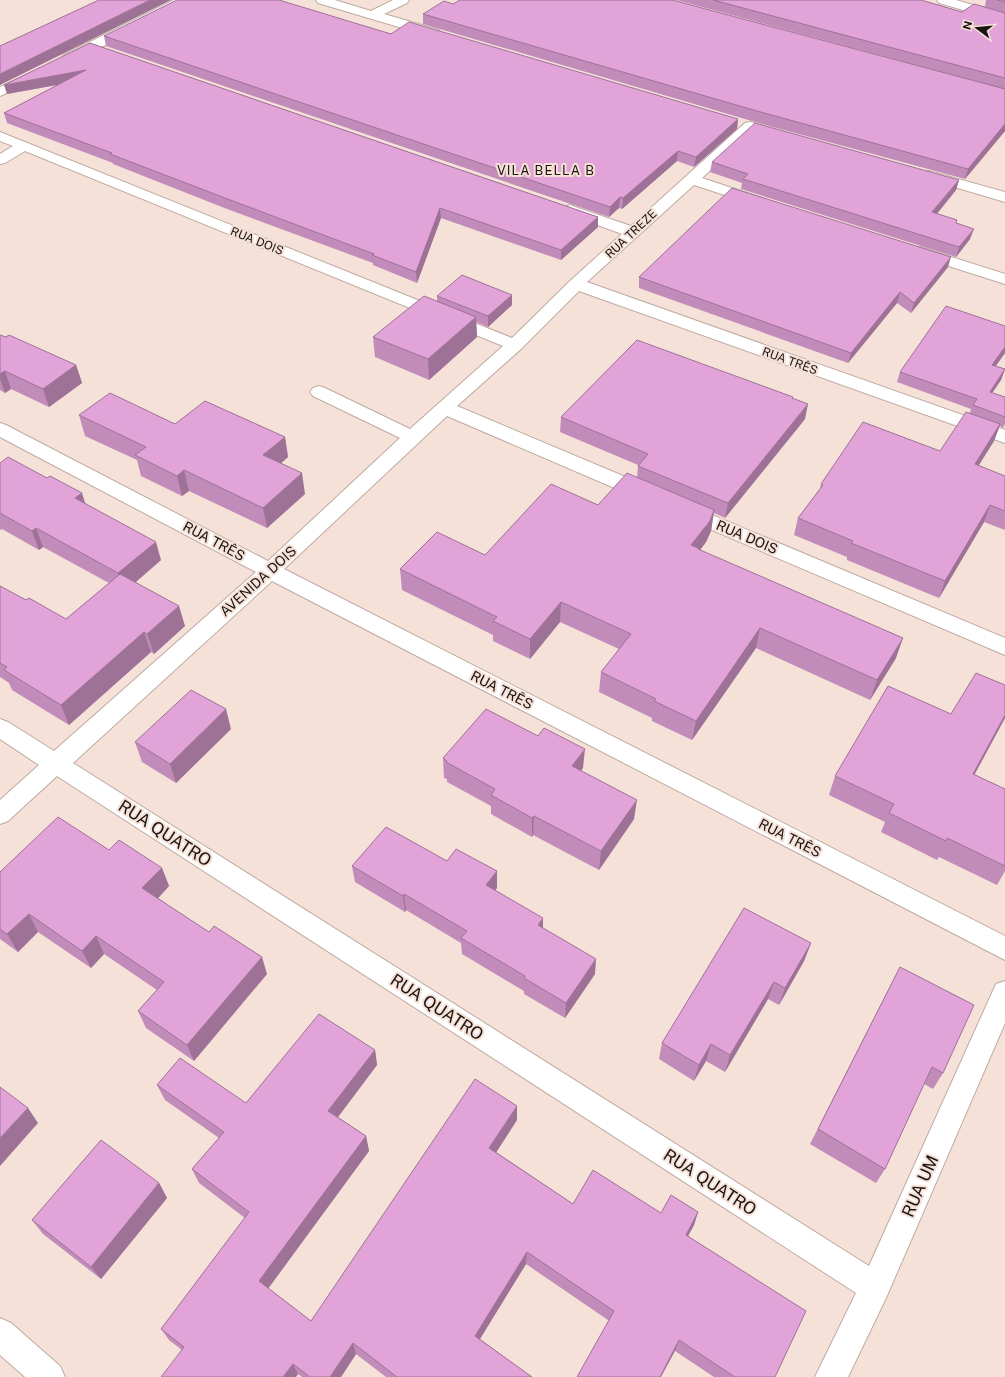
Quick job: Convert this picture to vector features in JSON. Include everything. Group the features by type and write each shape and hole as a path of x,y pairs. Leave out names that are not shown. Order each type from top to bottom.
{"street":[{"path":"57,64 184,0"},
{"path":"322,0 448,37"},
{"path":"372,15 403,0"},
{"path":"943,0 1005,18"},
{"path":"92,47 107,52"},
{"path":"0,92 42,71"},
{"name":"RUA TREZE","path":"514,345 576,284 690,179 758,128 735,121"},
{"name":"RUA DOIS","path":"0,136 514,345"},
{"path":"0,160 24,146"},
{"path":"915,172 1005,197"},
{"path":"690,179 772,205"},
{"path":"558,206 633,232"},
{"path":"908,248 1005,279"},
{"name":"RUA TRÊS","path":"576,284 1005,437"},
{"name":"AVENIDA DOIS","path":"0,814 270,570 412,437 514,345"},
{"path":"319,392 412,437"},
{"name":"RUA DOIS","path":"445,408 1005,647"},
{"name":"RUA TRÊS","path":"0,429 1005,949"},
{"name":"RUA QUATRO","path":"0,728 875,1287"},
{"name":"RUA UM","path":"831,1377 875,1287 1005,993"},
{"path":"0,1334 49,1377"}],"building":[{"path":"99,0 150,0 0,74 0,46"},
{"path":"177,0 279,0 391,34 409,22 738,119 696,157 678,151 623,198 620,197 610,207 104,36"},
{"path":"460,0 672,0 1005,89 1005,124 968,169 757,111 423,14 444,1 453,4"},
{"path":"713,0 921,0 962,12 974,4 1005,13 1005,78"},
{"path":"90,43 598,217 561,250 440,208 416,272 372,255 374,254 4,113 86,70 4,85"},
{"path":"755,123 959,180 932,212 957,220 956,223 974,229 959,247 743,179 748,174 712,162"},
{"path":"732,188 951,257 914,303 900,292 851,353 639,277"},
{"path":"462,275 512,295 488,316 437,296"},
{"path":"424,296 476,317 428,359 373,337"},
{"path":"946,306 1005,326 1005,347 992,365 1005,369 990,392 1005,397 1005,417 973,405 977,399 900,372"},
{"path":"0,335 6,337 9,335 76,365 43,389 5,371 0,374"},
{"path":"637,340 793,397 792,398 808,404 728,503 638,466 648,454 561,417"},
{"path":"110,393 175,424 205,401 285,437 263,455 302,473 263,508 184,470 177,476 135,455 146,447 79,415"},
{"path":"966,412 1000,424 975,464 1005,476 1005,511 990,505 945,581 851,543 853,541 798,518 823,485 821,484 863,422 940,451"},
{"path":"8,457 47,478 50,476 82,493 75,498 156,542 118,573 36,528 32,531 0,513 0,463"},
{"path":"627,473 714,510 710,521 691,545 903,638 877,680 760,628 696,721 654,701 656,699 601,672 631,634 561,602 530,639 493,621 497,617 400,569 437,532 485,555 551,484 598,505"},
{"path":"120,574 179,606 147,634 144,632 61,705 4,670 7,667 0,663 0,586 26,600 29,598 66,619"},
{"path":"976,673 1005,685 1005,715 973,774 1005,789 1005,866 947,838 946,841 889,813 894,804 835,776 888,686 951,714"},
{"path":"191,690 226,709 170,764 135,742"},
{"path":"486,709 538,736 544,728 585,749 572,766 637,800 601,851 534,816 532,818 491,795 495,789 446,762 447,761 443,758"},
{"path":"58,817 109,850 119,840 162,868 142,888 209,932 214,926 262,957 187,1045 138,1011 164,982 96,936 82,951 29,914 7,934 0,929 0,872"},
{"path":"386,827 447,861 456,849 497,871 486,885 543,918 538,925 596,959 566,1003 524,978 525,976 461,938 467,931 404,894 403,896 352,866"},
{"path":"744,908 811,943 785,988 774,982 730,1055 711,1044 699,1065 662,1043"},
{"path":"900,967 974,1005 943,1073 932,1067 885,1169 818,1129"},
{"path":"319,1014 375,1050 328,1111 366,1136 259,1281 311,1321 475,1079 517,1106 489,1148 573,1204 593,1170 661,1213 671,1195 698,1212 686,1235 806,1311 775,1377 735,1377 679,1340 660,1377 577,1377 614,1311 527,1252 475,1336 532,1377 397,1377 353,1343 330,1377 310,1377 293,1364 283,1377 161,1377 184,1347 161,1329 249,1212 192,1169 224,1132 157,1085 180,1058 246,1103"},
{"path":"0,1087 28,1108 0,1138"},
{"path":"101,1140 159,1183 91,1267 32,1220"}],"district":[{"name":"VILA BELLA B","path":"546,170"}]}
